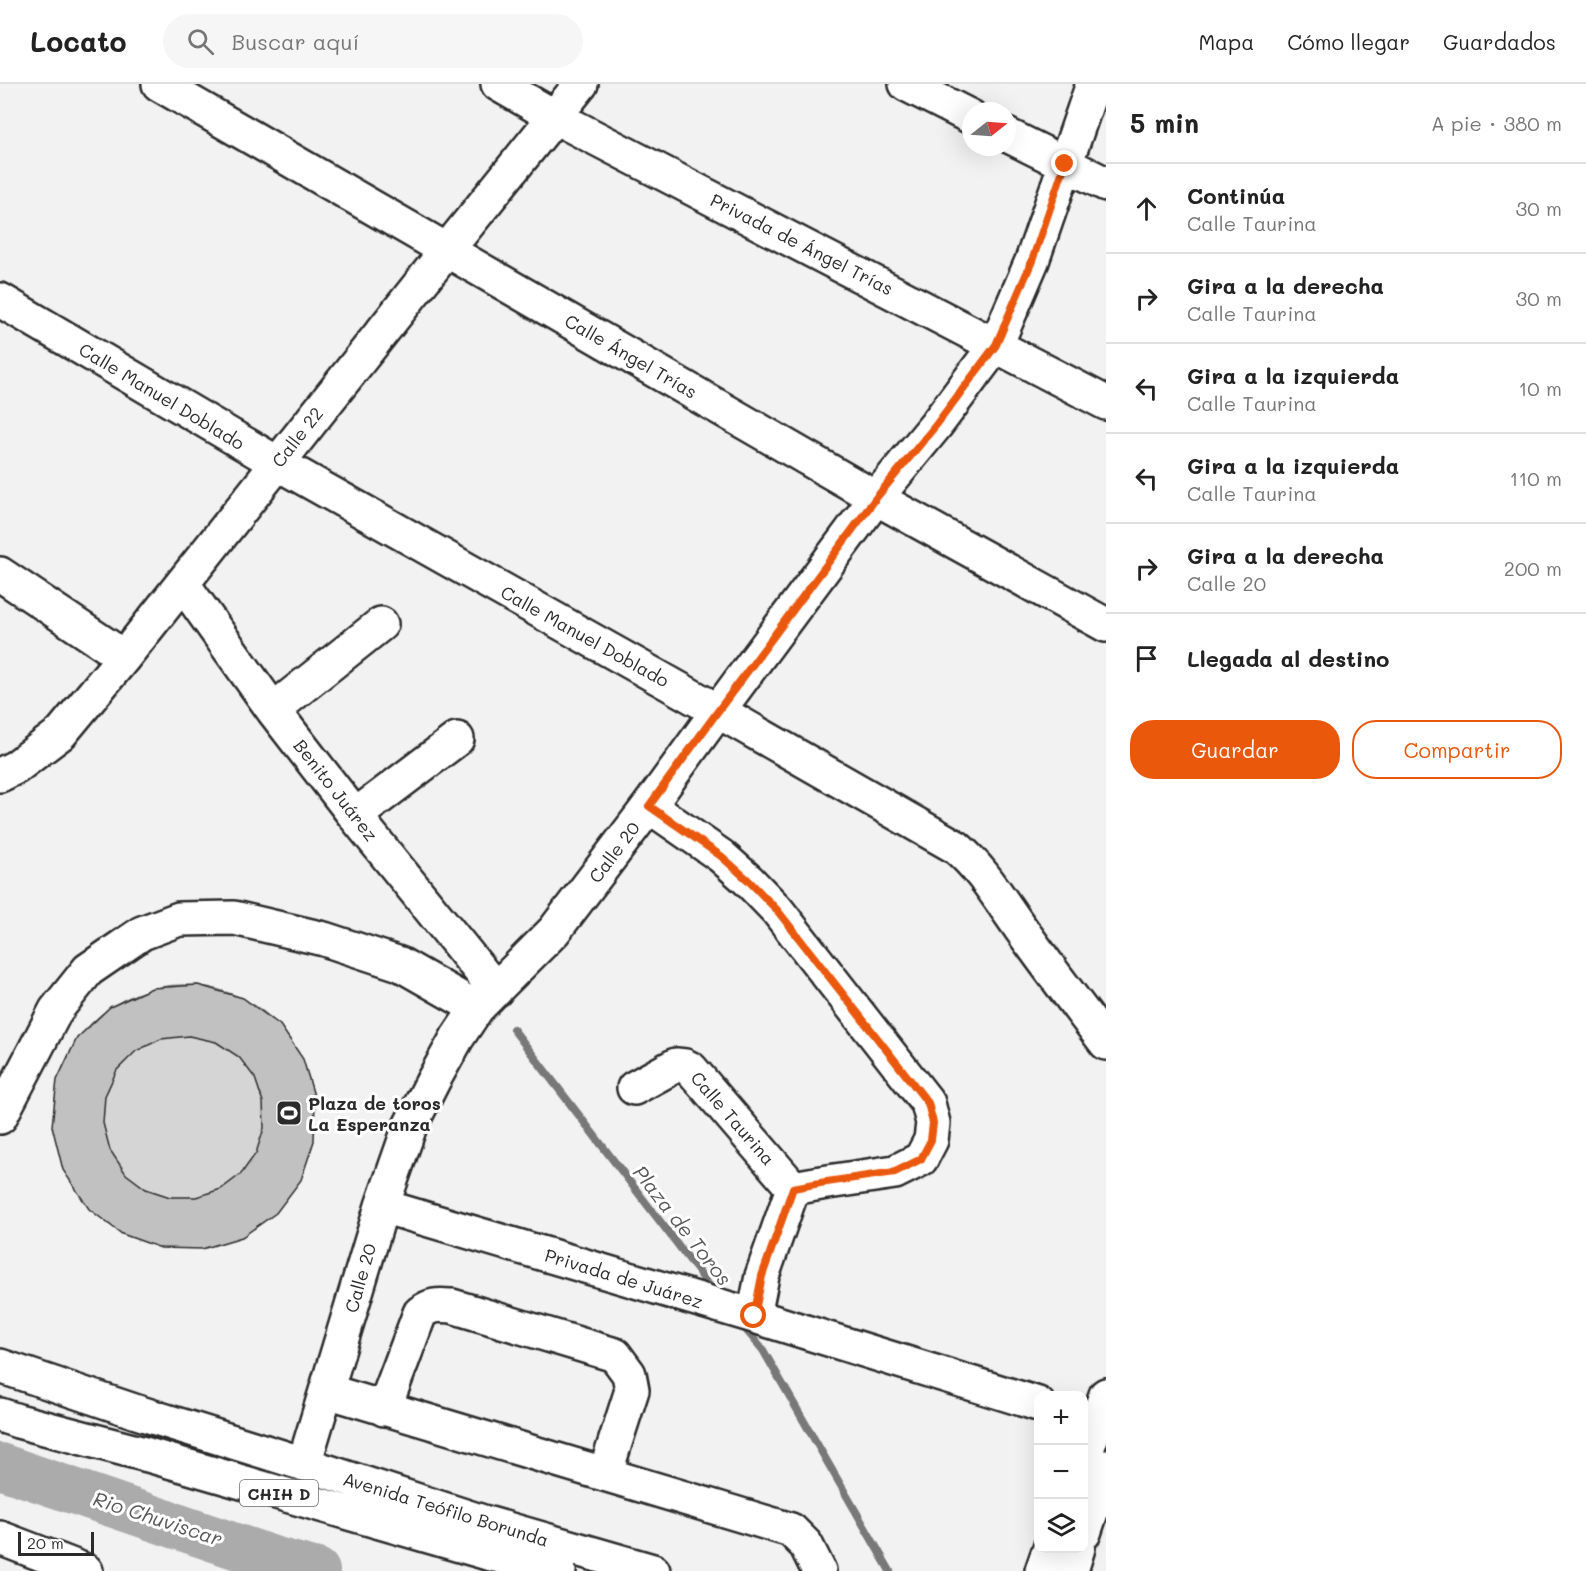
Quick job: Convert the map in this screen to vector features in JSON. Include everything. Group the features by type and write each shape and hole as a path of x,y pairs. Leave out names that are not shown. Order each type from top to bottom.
{"street":[{"name":"Calle Ángel Trías","path":"159,84 876,498 1106,625"},
{"name":"Privada de Ángel Trías","path":"498,84 555,117 1106,403"},
{"name":"Calle 22","path":"0,775 16,767 61,733 183,584 581,84"},
{"path":"906,84 962,112"},
{"name":"Calle 20","path":"304,1464 382,1206 410,1126 457,1038 486,999 554,932 876,498 936,425 996,345 1032,261 1093,84"},
{"path":"1016,140 1106,184"},
{"name":"Calle Manuel Doblado","path":"0,300 277,464 956,847 971,860 989,882 1106,1043"},
{"path":"0,574 124,657"},
{"name":"Benito Juárez","path":"183,584 273,710 355,816 486,999"},
{"path":"273,710 381,624"},
{"path":"355,816 457,739"},
{"path":"649,806 721,856 777,910 928,1103 933,1123 931,1140 921,1159 895,1172 793,1188 762,1276 754,1316"},
{"path":"0,1117 56,1010 88,970 142,933 179,920 234,918 324,939 400,964 486,999"},
{"name":"Calle Taurina","path":"634,1088 676,1065 691,1069 793,1188"},
{"name":"Privada de Juárez","path":"382,1206 754,1316 1034,1403"},
{"path":"384,1409 420,1313 428,1307 437,1305 452,1306 615,1356 629,1374 632,1390 605,1474"},
{"name":"Avenida Teófilo Borunda","path":"0,1366 483,1522 653,1571"},
{"path":"0,1387 100,1424 148,1455"},
{"path":"327,1391 791,1530 806,1545 819,1571"},
{"name":"Avenida Teófilo Borunda","path":"0,1415 148,1455 473,1549 559,1571"},
{"path":"1088,1445 1098,1415"},
{"path":"1088,1519 1106,1467"},
{"path":"0,1538 86,1571"},
{"path":"1042,1571 1048,1553"},
{"path":"1071,1571 1076,1553"}],"shaded area":[{"name":"Plaza de toros La Esperanza","path":"184,985 209,987 245,1000 267,1014 285,1032 304,1065 312,1090 314,1115 312,1140 299,1176 285,1198 267,1216 234,1235 209,1243 184,1245 159,1243 123,1230 101,1216 83,1198 64,1165 56,1140 54,1115 56,1090 69,1054 83,1032 101,1014 134,995 159,987"}],"building":[{"name":"Plaza de toros La Esperanza","path":"198,985 243,998 280,1025 303,1059 315,1099 314,1141 301,1180 276,1213 242,1237 202,1249 161,1248 122,1234 89,1209 63,1170 52,1126 57,1080 77,1038 110,1007 152,988","holes":["189,1036 216,1042 239,1057 255,1078 263,1102 264,1128 256,1153 241,1174 221,1189 196,1197 170,1197 146,1189 126,1174 110,1150 103,1123 105,1096 117,1070 136,1051 161,1039"]}],"waterway":[{"name":"Plaza de Toros","path":"513,1029 714,1292"},
{"name":"Plaza de Toros","path":"741,1324 763,1350 890,1571"},
{"name":"Rio Chuviscar","path":"0,1466 276,1560 317,1571"}],"place":[{"name":"Plaza de toros La Esperanza","path":"289,1113"}],"route":[{"path":"754,1316 762,1276 793,1188 895,1172 921,1159 931,1140 933,1123 928,1103 777,910 721,856 649,806 876,498 936,425 996,345 1032,261 1065,164"}]}
